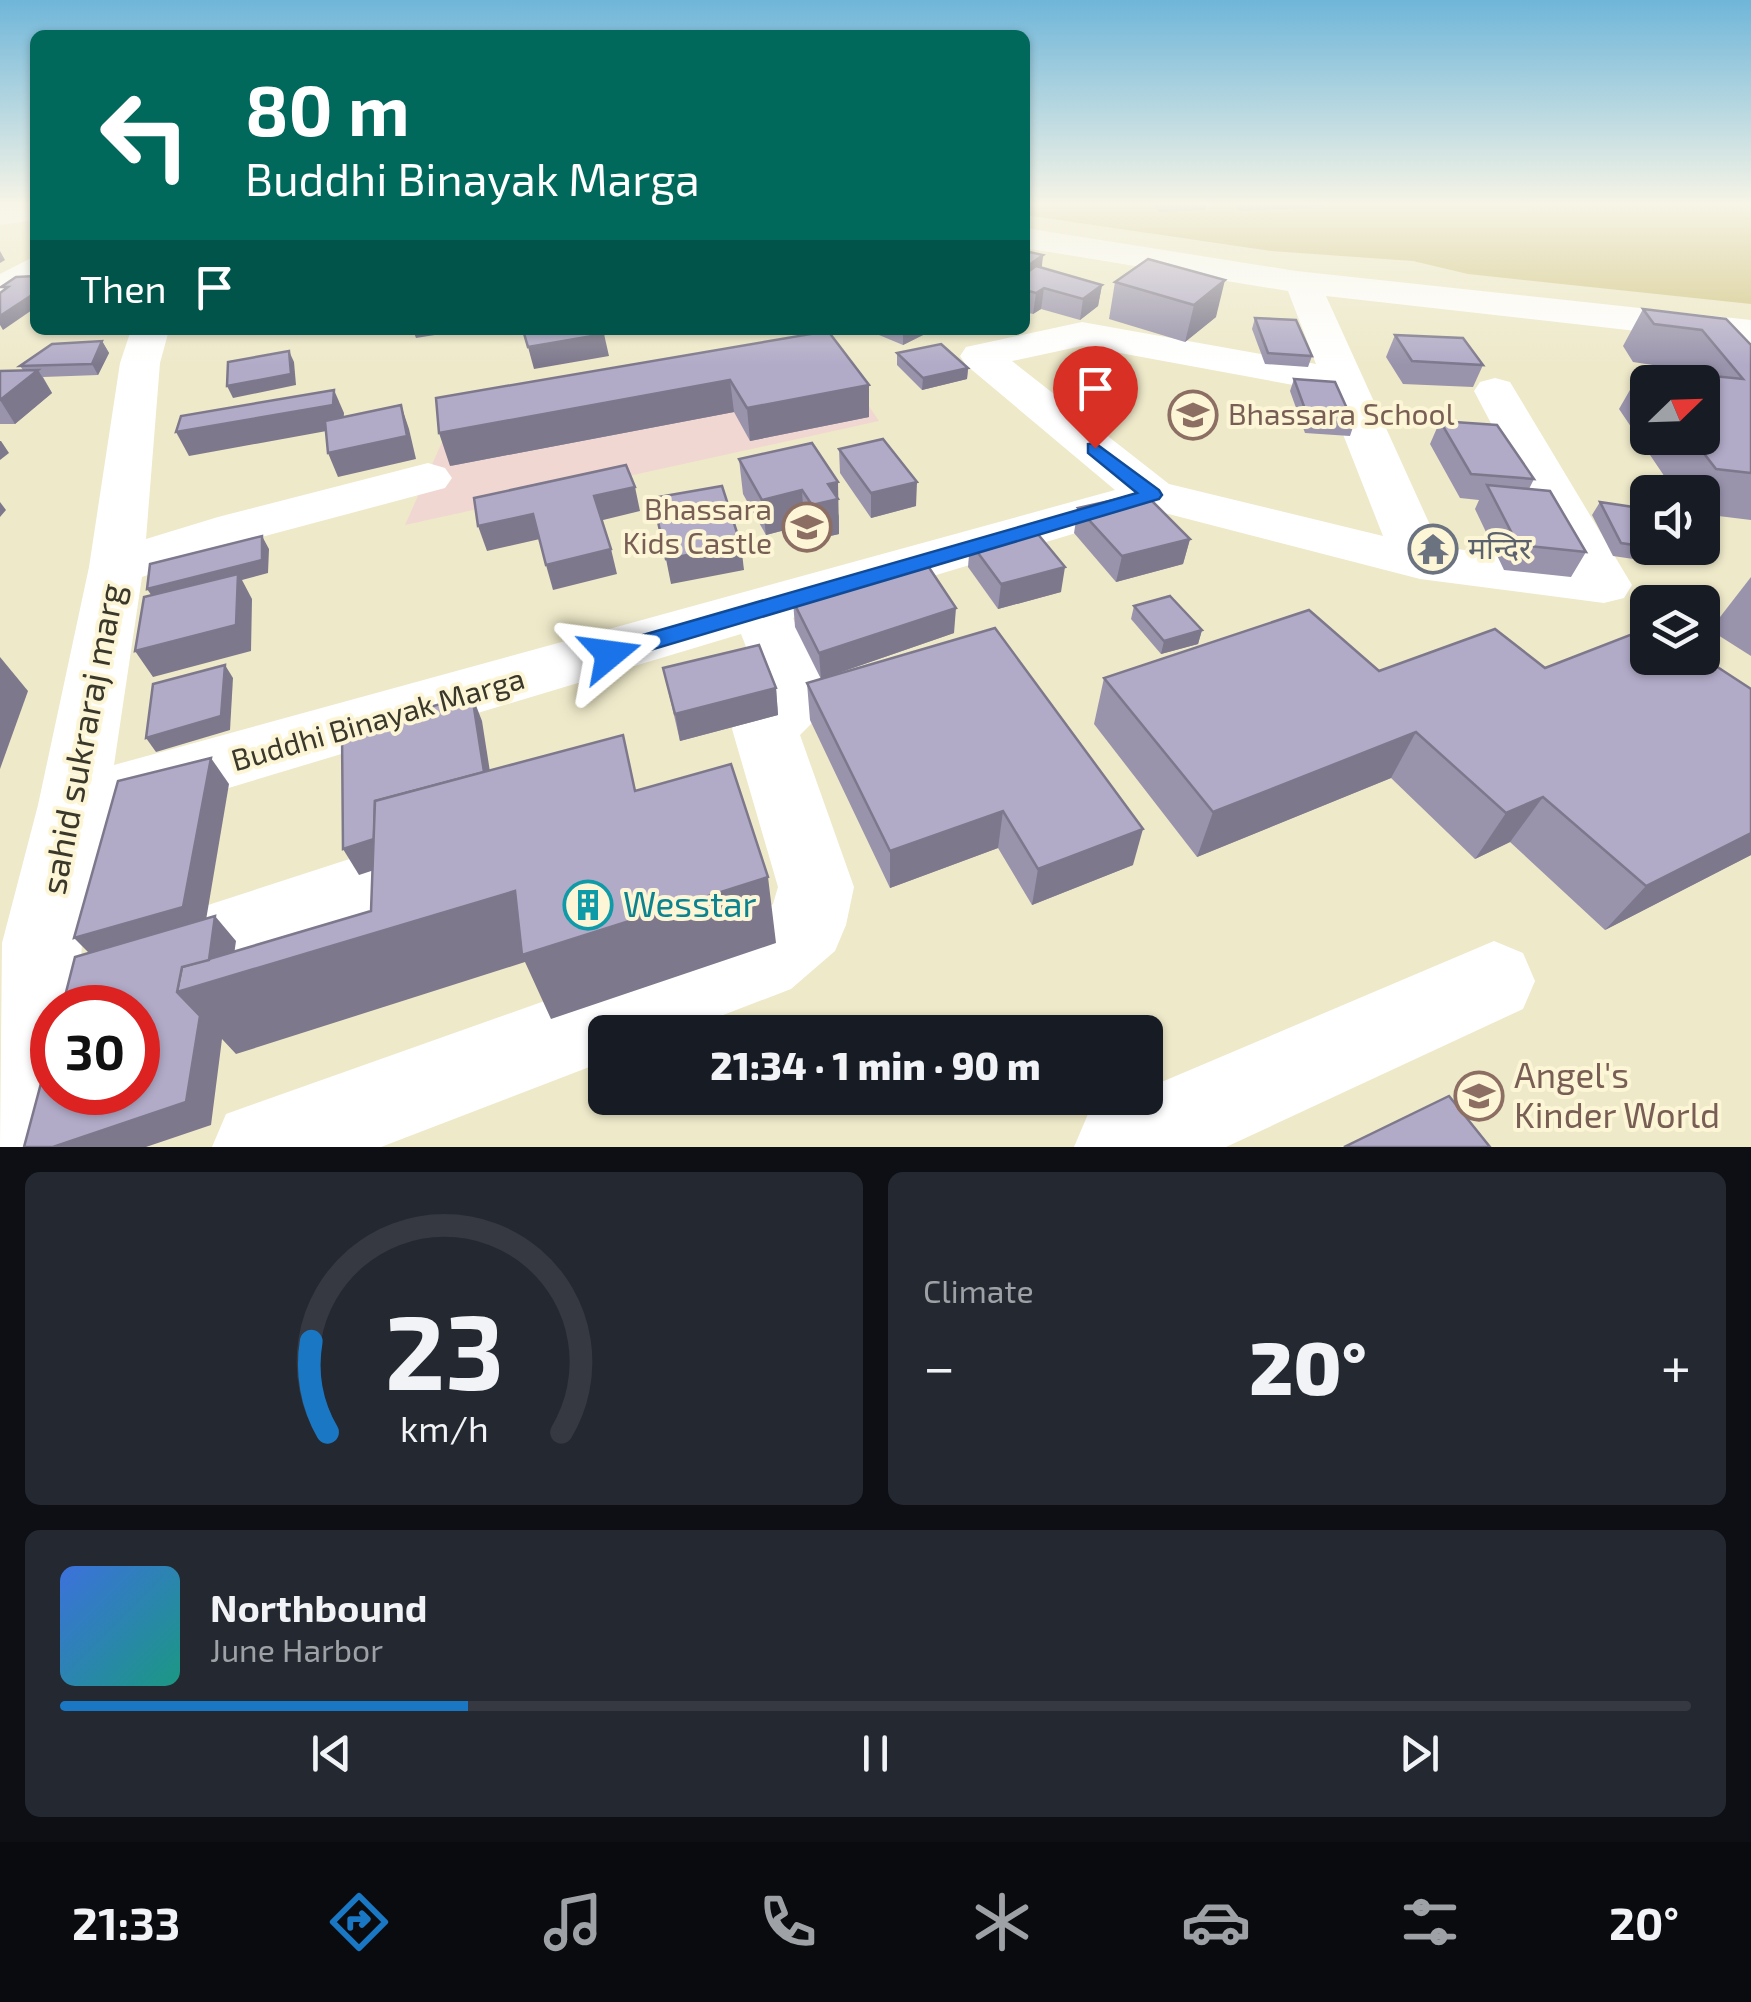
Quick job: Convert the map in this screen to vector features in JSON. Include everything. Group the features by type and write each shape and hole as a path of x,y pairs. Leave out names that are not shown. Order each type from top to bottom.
{"street":[{"path":"1127,258 1428,300 1751,332"},
{"path":"0,290 30,269"},
{"path":"1302,282 1420,562"},
{"path":"1343,381 1082,334 980,356 1152,495 1420,562 1604,585 1495,391"},
{"name":"sahid sukraraj marg","path":"7,1147 27,964 73,805 116,568 140,364 149,335"},
{"path":"116,568 236,528 428,478"},
{"name":"Buddhi Binayak Marga","path":"73,805 1152,495"},
{"path":"259,1147 762,962 808,925 816,888 765,729 798,698 762,610"},
{"path":"27,964 366,888"},
{"path":"1121,1147 1494,980"}],"shaded area":[{"path":"1364,258 1751,258 1751,304 1468,274 1413,261"},
{"path":"835,357 879,421 405,525 447,431"}],"building":[{"path":"1148,259 1225,280 1194,305 1115,282"},
{"path":"1036,266 1102,285 1083,299 1044,288 1036,293 1030,291 1030,270"},
{"path":"30,276 30,296 0,316 0,293 8,287 1,287 16,277"},
{"path":"1643,309 1726,319 1751,345 1751,473 1716,469 1705,455 1720,455 1720,377 1743,379 1702,330 1654,324"},
{"path":"1255,318 1296,320 1312,356 1268,353"},
{"path":"524,335 598,335 528,347"},
{"path":"805,335 831,335 869,385 747,408 730,380 439,433 436,398"},
{"path":"1395,335 1463,338 1483,365 1412,361"},
{"path":"102,341 92,364 20,366 52,344"},
{"path":"941,344 968,368 923,378 897,353"},
{"path":"289,351 291,374 227,386 228,362"},
{"path":"38,370 0,400 0,371"},
{"path":"1294,379 1335,382 1354,424 1309,420"},
{"path":"334,390 333,405 176,432 181,416"},
{"path":"401,405 407,436 328,453 325,421"},
{"path":"1440,421 1497,425 1534,479 1471,474"},
{"path":"883,439 917,482 871,493 839,449"},
{"path":"812,443 838,482 828,484 838,499 812,505 802,490 762,500 739,459"},
{"path":"626,465 635,487 594,496 611,549 546,565 533,514 478,526 474,498"},
{"path":"1487,485 1550,491 1586,552 1518,545"},
{"path":"722,486 741,545 666,559 653,498"},
{"path":"1144,493 1190,539 1122,556 1078,508"},
{"path":"1600,502 1630,507 1630,544 1621,543"},
{"path":"1032,527 1065,567 1001,584 970,542"},
{"path":"262,536 262,560 147,589 150,564"},
{"path":"926,563 956,608 819,653 793,601"},
{"path":"238,574 236,625 135,651 144,597"},
{"path":"1170,596 1202,630 1164,641 1134,606"},
{"path":"1309,610 1379,671 1495,629 1545,668 1630,635 1630,675 1720,675 1720,669 1751,689 1751,833 1646,886 1543,797 1506,813 1416,732 1213,812 1104,678"},
{"path":"995,628 1143,829 1038,869 1003,811 890,851 807,683"},
{"path":"759,645 776,688 675,714 663,668"},
{"path":"225,665 221,716 146,738 153,684"},
{"path":"472,695 484,772 375,801 374,839 343,849 342,732"},
{"path":"623,735 635,791 731,764 768,877 522,955 515,891 177,992 182,967 371,911 375,801"},
{"path":"211,758 183,907 74,938 118,781"},
{"path":"215,916 209,960 182,967 177,992 200,1016 186,1102 160,1111 160,985 68,985 75,957"},
{"path":"1449,1096 1490,1147 1344,1147"},
{"path":"33,1115 148,1115 53,1147 24,1147"}],"place":[{"name":"Bhassara School","path":"1193,415"},
{"name":"Bhassara Kids Castle","path":"807,527"},
{"name":"मन्दिर","path":"1433,549"},
{"name":"Wesstar","path":"588,905"},
{"name":"Angel's Kinder World","path":"1479,1096"}],"route":[{"path":"610,654 1152,495 1095,448"}]}
